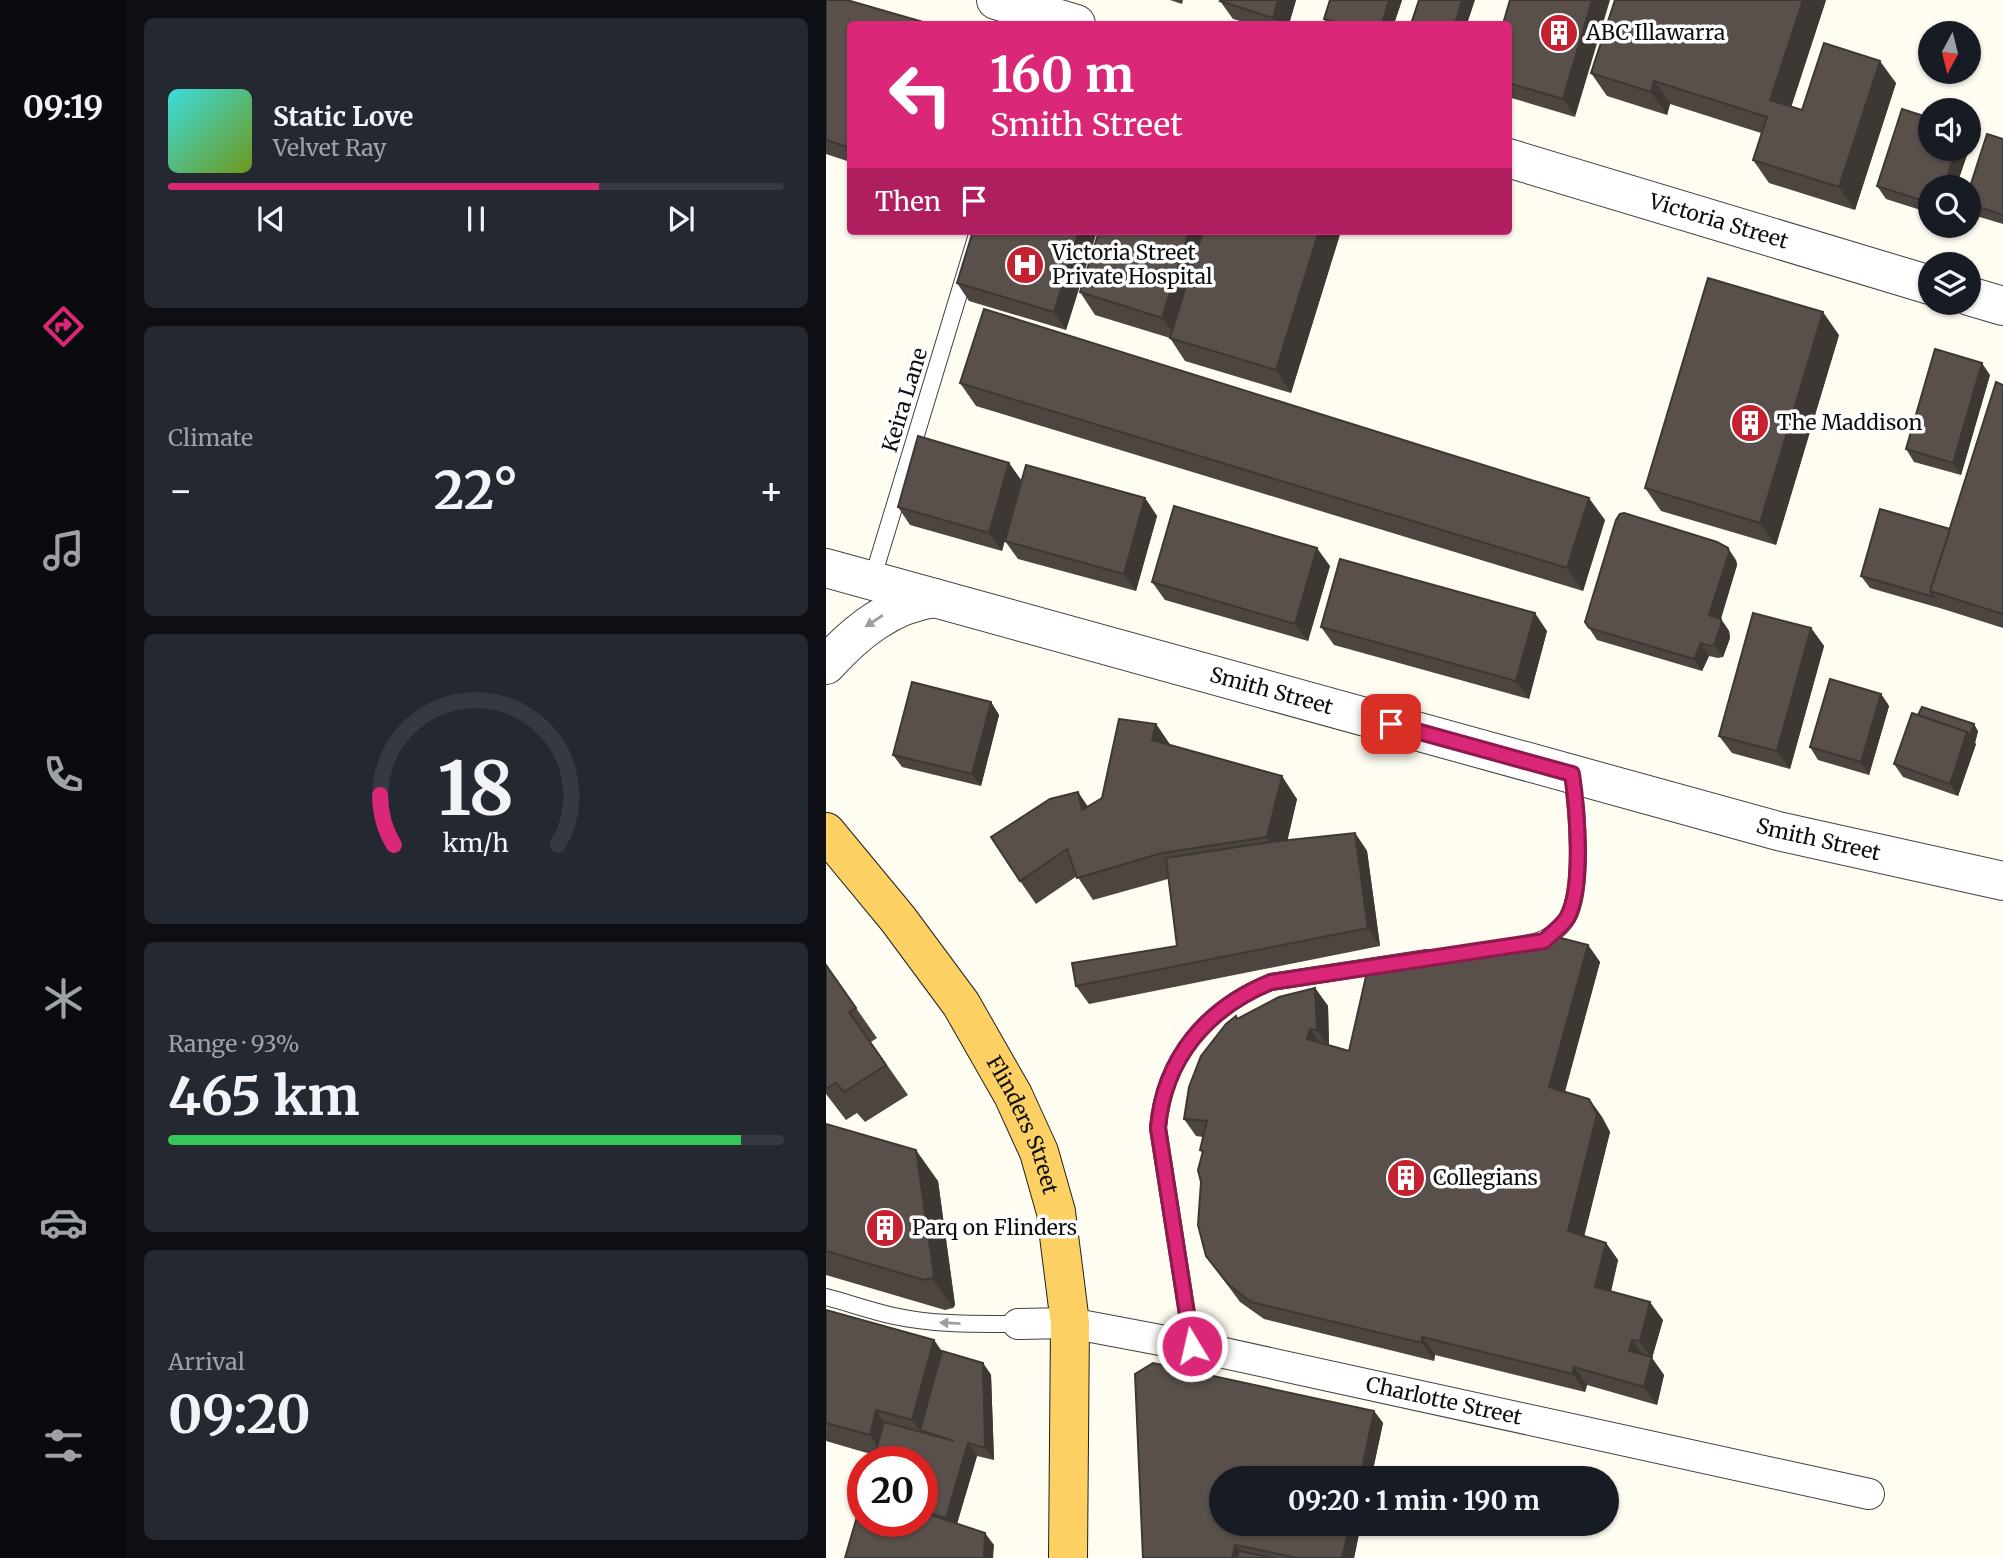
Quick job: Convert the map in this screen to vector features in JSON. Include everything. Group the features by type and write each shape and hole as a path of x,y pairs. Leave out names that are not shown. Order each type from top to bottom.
{"main road":[{"name":"Flinders Street","path":"826,832 898,919 961,1004 1013,1095 1039,1152 1056,1212 1070,1323 1068,1558"}],"street":[{"path":"996,0 1052,16"},
{"name":"Victoria Street","path":"1512,159 1918,281"},
{"path":"1981,300 2003,306"},
{"name":"Smith Street","path":"826,568 1778,831 2003,881"},
{"path":"826,665 855,635 885,614 912,603 935,598"},
{"name":"Charlotte Street","path":"1018,1324 1070,1323 1192,1346 1869,1494"}],"lane":[{"name":"Keira Lane","path":"872,580 977,235"},
{"path":"1518,945 1544,941 1567,918 1576,891 1577,808 1572,774"},
{"path":"1192,1346 1158,1128 1160,1104 1169,1079 1191,1040 1227,1004 1271,982 1438,956"},
{"path":"826,1297 893,1316 923,1321 951,1324 1018,1324"}],"building":[{"path":"826,0 847,0 920,21 847,21 847,147 826,140"},
{"path":"1221,0 1278,0 1273,18"},
{"path":"1330,0 1389,0 1383,21 1324,19"},
{"path":"1419,0 1462,0 1456,21 1412,21"},
{"name":"ABC Illawarra","path":"1510,0 1592,0 1563,99 1512,84 1512,21 1504,21"},
{"path":"1615,0 1803,0 1770,100 1802,110 1824,43 1880,61 1839,187 1753,160 1767,117 1654,81 1651,92 1591,73"},
{"path":"1902,109 1918,114 1918,161 1952,161 1948,175 1918,175 1918,199 1877,186"},
{"path":"1987,134 2003,139 2003,215 1981,208 1981,175 1974,175 1978,161 1981,161"},
{"name":"Victoria Street Private Hospital","path":"972,235 1078,235 1054,312 957,283"},
{"path":"1098,235 1188,235 1162,318 1080,292"},
{"path":"1202,235 1318,235 1276,370 1170,338"},
{"name":"The Maddison","path":"1708,278 1823,312 1760,523 1645,488"},
{"path":"984,309 1589,498 1567,568 960,383"},
{"path":"1935,349 1982,363 1953,463 1906,449"},
{"path":"1996,382 2003,385 2003,614 1930,591"},
{"path":"918,436 1009,463 989,533 898,507"},
{"path":"1026,465 1145,498 1124,574 1005,541"},
{"path":"1174,506 1317,548 1295,624 1152,582"},
{"path":"1880,509 1950,529 1930,591 1934,597 1861,576"},
{"path":"1624,513 1717,542 1728,548 1729,553 1709,615 1721,619 1721,625 1714,645 1701,643 1694,659 1589,628 1585,622 1616,520"},
{"path":"1340,559 1535,613 1516,681 1321,627"},
{"path":"1753,613 1811,628 1777,751 1719,736"},
{"path":"1830,679 1881,694 1861,762 1810,747"},
{"path":"912,682 991,702 972,774 893,755"},
{"path":"1922,707 1974,724 1970,736 1967,732 1918,715"},
{"path":"1912,713 1967,732 1950,784 1894,764"},
{"path":"1119,719 1156,724 1152,740 1282,776 1267,837 1162,853 1077,878 1067,849 1020,881 991,837 1050,799 1078,792 1082,810 1102,798"},
{"path":"1355,833 1368,928 1076,986 1072,963 1177,946 1166,858 1270,842"},
{"name":"Collegians","path":"1553,936 1588,945 1549,1087 1589,1099 1597,1114 1568,1231 1606,1243 1595,1287 1650,1302 1640,1341 1632,1340 1629,1351 1652,1357 1644,1387 1574,1367 1573,1374 1422,1337 1422,1343 1251,1302 1228,1284 1206,1256 1198,1225 1201,1182 1198,1170 1207,1121 1184,1119 1189,1087 1201,1056 1226,1024 1236,1016 1237,1019 1279,997 1315,988 1317,1030 1310,1029 1307,1039 1349,1051 1367,972 1405,969 1407,957"},
{"path":"826,965 856,1008 849,1012 886,1065 844,1092 836,1083 826,1089"},
{"name":"Parq on Flinders","path":"826,1124 916,1150 934,1275 932,1278 924,1280 826,1251"},
{"path":"826,1310 934,1340 912,1420 876,1410 870,1435 826,1423"},
{"path":"942,1351 983,1363 985,1448 968,1443 946,1518 938,1516 938,1446 877,1446 884,1422 954,1441 920,1430"},
{"path":"1153,1363 1374,1411 1363,1466 1209,1466 1209,1536 1347,1536 1342,1558 1298,1558 1235,1545 1232,1558 1143,1558 1135,1374"},
{"path":"938,1517 985,1533 984,1558 845,1558 851,1537 938,1537"},
{"path":"1239,1551 1274,1558 1237,1558"}],"place":[{"name":"ABC Illawarra","path":"1559,33"},
{"name":"Victoria Street Private Hospital","path":"1025,265"},
{"name":"The Maddison","path":"1750,423"},
{"name":"Collegians","path":"1406,1178"},
{"name":"Parq on Flinders","path":"885,1228"}],"route":[{"path":"1192,1346 1158,1128 1160,1104 1169,1079 1191,1040 1227,1004 1271,982 1544,941 1567,918 1576,891 1577,808 1572,774 1391,724"}]}
